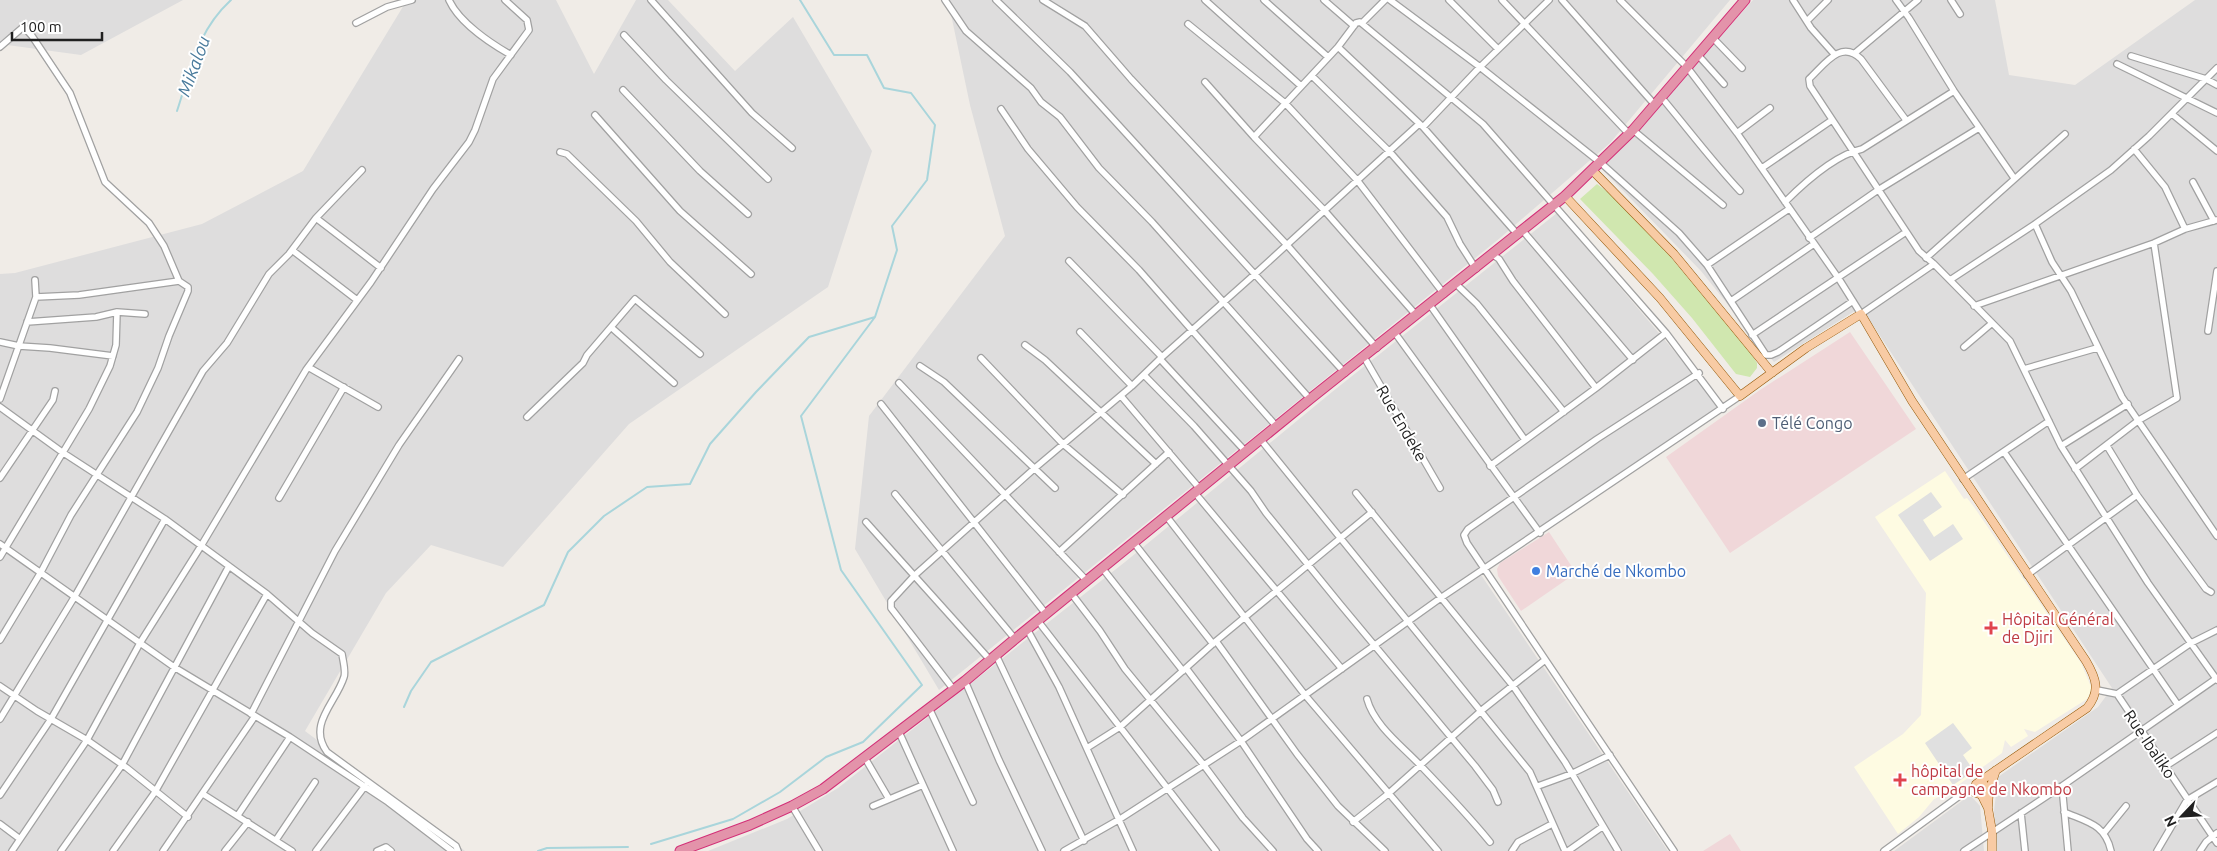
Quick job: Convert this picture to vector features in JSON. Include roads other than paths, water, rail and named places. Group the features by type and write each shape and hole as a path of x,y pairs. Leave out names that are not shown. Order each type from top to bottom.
{"highway":[{"path":"680,851 750,825 792,806 823,789 954,690 1014,639 1103,569 1310,399 1377,348 1565,196 1593,171 1631,132 1713,38 1742,1"}],"main road":[{"path":"1593,171 1674,254 1772,373"},
{"path":"1565,196 1606,238 1682,323 1740,396 1860,314 1912,401 2093,674 2096,690 2095,696 2087,708 1979,782 1985,793 1988,808 1992,831 1992,851"},
{"path":"1985,793 1996,770"},
{"path":"1968,790 1985,793"}],"street":[{"path":"356,23 386,7 412,0"},
{"path":"449,0 456,11 475,30 495,46 511,55"},
{"path":"12,851 87,740 140,643 201,546 308,367 381,268 433,189 469,142 493,79 530,26 527,20 505,0"},
{"path":"650,0 752,113 792,148"},
{"path":"945,0 966,31 1031,88 1041,102 1060,117 1099,168 1152,222 1310,399"},
{"path":"996,0 1070,72 1345,373"},
{"path":"1043,0 1085,26 1131,79 1287,245 1377,348"},
{"path":"1205,0 1301,86"},
{"path":"1264,0 1328,57"},
{"path":"1324,0 1354,26"},
{"path":"1362,23 1385,0"},
{"path":"1390,0 1480,67 1601,163 1679,233 1707,265 1765,354 1774,354 1853,301"},
{"path":"1449,0 1498,49"},
{"path":"1502,0 1631,132 1723,205"},
{"path":"954,690 891,608 890,601 915,575 1035,468 1121,396 1389,151 1421,126 1549,0"},
{"path":"1562,0 1702,146 1710,160 1740,191"},
{"path":"1620,0 1687,67 1762,168 1860,314 1934,264"},
{"path":"1793,0 1807,21 1835,55"},
{"path":"1807,21 1828,0"},
{"path":"1896,0 1954,91 2014,178"},
{"path":"1855,52 1918,0"},
{"path":"1951,0 1960,14"},
{"path":"1254,137 1312,76 1358,21 1362,23 1482,124 1555,204 1666,333 1699,373 1723,409"},
{"path":"1188,24 1286,103 1357,180 1444,294"},
{"path":"0,47 22,28 25,28 32,36 70,93 105,182 149,222 164,246 179,281 188,287 158,368 136,412 71,515 0,640"},
{"path":"624,35 666,80 768,178"},
{"path":"1713,38 1742,68"},
{"path":"1338,47 1421,126 1521,233 1633,360"},
{"path":"1906,120 1855,52 1846,50 1835,55 1809,81 1852,151 1919,251 2010,341 2048,421 2075,469 2148,583 2217,679 1964,851"},
{"path":"1698,55 1724,84"},
{"path":"2131,56 2206,79 2217,85"},
{"path":"2117,64 2217,113"},
{"path":"1950,280 2035,224 2111,170 2172,114 2217,68"},
{"path":"1312,76 1389,151 1447,217 1460,244 1476,269"},
{"path":"1205,82 1254,137 1324,210 1416,315"},
{"path":"623,90 700,172 748,214"},
{"path":"1785,202 1802,185 1852,151 1862,149 1954,91"},
{"path":"1001,108 1028,149 1077,207 1139,270 1277,427"},
{"path":"1737,133 1770,108"},
{"path":"2172,114 2217,151"},
{"path":"595,115 680,211 751,274"},
{"path":"1762,168 1832,120"},
{"path":"1809,238 1878,190 1979,128"},
{"path":"1926,258 2065,134"},
{"path":"2134,149 2164,187 2185,229"},
{"path":"560,152 567,154 636,222 670,262 726,314"},
{"path":"0,719 132,498 204,371 227,342 269,274 292,250 316,218 362,170"},
{"path":"1974,306 2061,276 2185,229 2215,220 2193,182"},
{"path":"1707,265 1789,209"},
{"path":"316,218 381,268"},
{"path":"2035,224 2052,262 2071,291 2097,348 2128,404 2217,536"},
{"path":"1752,335 1906,232"},
{"path":"2075,469 2139,420 2177,398 2154,242"},
{"path":"1731,301 1814,244"},
{"path":"292,250 357,300"},
{"path":"1493,255 1499,259 1513,281 1596,388"},
{"path":"1069,261 1161,358 1246,452"},
{"path":"2208,331 2217,271"},
{"path":"0,399 36,297 35,280"},
{"path":"36,297 80,295 179,281"},
{"path":"1456,284 1477,304 1564,412"},
{"path":"527,417 583,363 635,299 700,354"},
{"path":"1430,305 1525,440"},
{"path":"27,322 96,317 117,312 145,314"},
{"path":"0,557 2,546 89,409 113,356 118,339 117,312"},
{"path":"1964,347 1991,324"},
{"path":"612,328 674,383"},
{"path":"1080,332 1132,386"},
{"path":"1395,333 1540,533"},
{"path":"1490,466 1596,388 1666,333"},
{"path":"0,342 20,346 113,356"},
{"path":"1026,345 1045,360 1156,464"},
{"path":"2024,369 2097,348"},
{"name":"Rue Endeke","path":"1364,357 1440,488"},
{"path":"980,358 1063,444 1123,495"},
{"path":"163,851 188,817 253,715 335,551 369,494 399,445 459,359"},
{"path":"920,366 944,382 1055,488"},
{"path":"308,367 378,407"},
{"path":"1674,851 1465,539 1465,531 1699,373"},
{"path":"1144,375 1229,465 1308,565 1484,778 1493,790 1498,802"},
{"path":"900,382 1005,496 1087,581"},
{"path":"278,498 344,387"},
{"path":"0,478 53,400 55,392"},
{"path":"1121,396 1169,452 1276,590 1342,669"},
{"path":"1064,851 1120,819 1240,741 1407,622 1740,396"},
{"path":"881,404 1046,614"},
{"path":"2061,446 2128,404"},
{"path":"0,408 32,432 165,519 266,594 298,622 342,654 345,675 337,696 325,710 320,732 322,744 327,752 452,851"},
{"path":"1963,479 2048,421"},
{"path":"1260,440 1407,622 1482,710 1530,772 1538,786 1552,824 1567,851 1602,827"},
{"path":"2107,446 2137,494 2206,589 2211,592"},
{"path":"1059,552 1169,452"},
{"path":"2004,452 2178,705"},
{"path":"1356,493 1513,686 1572,774 1618,851"},
{"path":"895,494 1014,639"},
{"path":"2027,575 2137,494"},
{"path":"1087,748 1120,727 1215,642 1372,512"},
{"path":"1167,517 1305,695 1438,851"},
{"path":"0,795 51,719 165,519"},
{"path":"866,522 993,658 1084,841"},
{"path":"1134,543 1215,642 1272,718 1302,762 1338,806 1385,851"},
{"path":"2,546 174,667 390,800 456,846 458,851"},
{"path":"61,851 122,765 229,566"},
{"path":"1103,569 1240,741 1307,839 1318,851"},
{"path":"1071,593 1150,702 1203,764 1243,818 1273,851"},
{"path":"113,851 155,792 266,594"},
{"path":"1038,620 1216,851"},
{"path":"1027,629 1059,687 1133,851"},
{"path":"2096,690 2117,694 2191,643 2217,630"},
{"path":"1354,822 1482,710 1545,660"},
{"path":"965,681 999,760 1042,851"},
{"path":"0,686 87,740 188,817"},
{"name":"Rue Ibaliko","path":"2117,694 2187,800 2215,835 2217,842"},
{"path":"1367,699 1375,717 1490,842"},
{"path":"930,708 973,802"},
{"path":"900,732 953,851"},
{"path":"2166,766 2217,733"},
{"path":"238,815 290,737"},
{"path":"1538,786 1572,774 1610,756"},
{"path":"865,758 889,800"},
{"path":"276,840 315,782"},
{"path":"1884,851 1979,782"},
{"path":"2157,851 2187,800 2217,782"},
{"path":"873,806 923,785"},
{"path":"316,851 365,786"},
{"path":"2062,786 2068,851"},
{"path":"203,794 292,851"},
{"path":"792,806 819,851"},
{"path":"2104,833 2126,806"},
{"path":"2064,812 2096,827 2104,833 2111,851"},
{"path":"2021,813 2025,851"},
{"path":"225,851 248,822"},
{"path":"0,824 20,839"},
{"path":"1512,851 1518,842 1552,824"},
{"path":"2200,851 2215,835"},
{"path":"377,851 386,846 391,851"}],"waterway":[{"name":"Mikalou","path":"177,111 196,51 210,25 231,0"},
{"path":"651,844 733,819 780,792 826,757 863,742 922,685 841,570 801,416 875,317 897,250 892,226 927,180 935,125 911,93 884,88 867,55 834,55 800,0"},
{"path":"404,707 411,691 431,662 544,605 568,552 604,516 647,487 690,484 710,444 756,392 809,337 875,317"},
{"path":"538,851 547,848 628,847"}],"place":[{"name":"Télé Congo","path":"1762,423"},
{"name":"Marché de Nkombo","path":"1536,571"},
{"name":"Hôpital Général de Djiri","path":"1991,628"},
{"name":"hôpital de campagne de Nkombo","path":"1900,780"}]}
